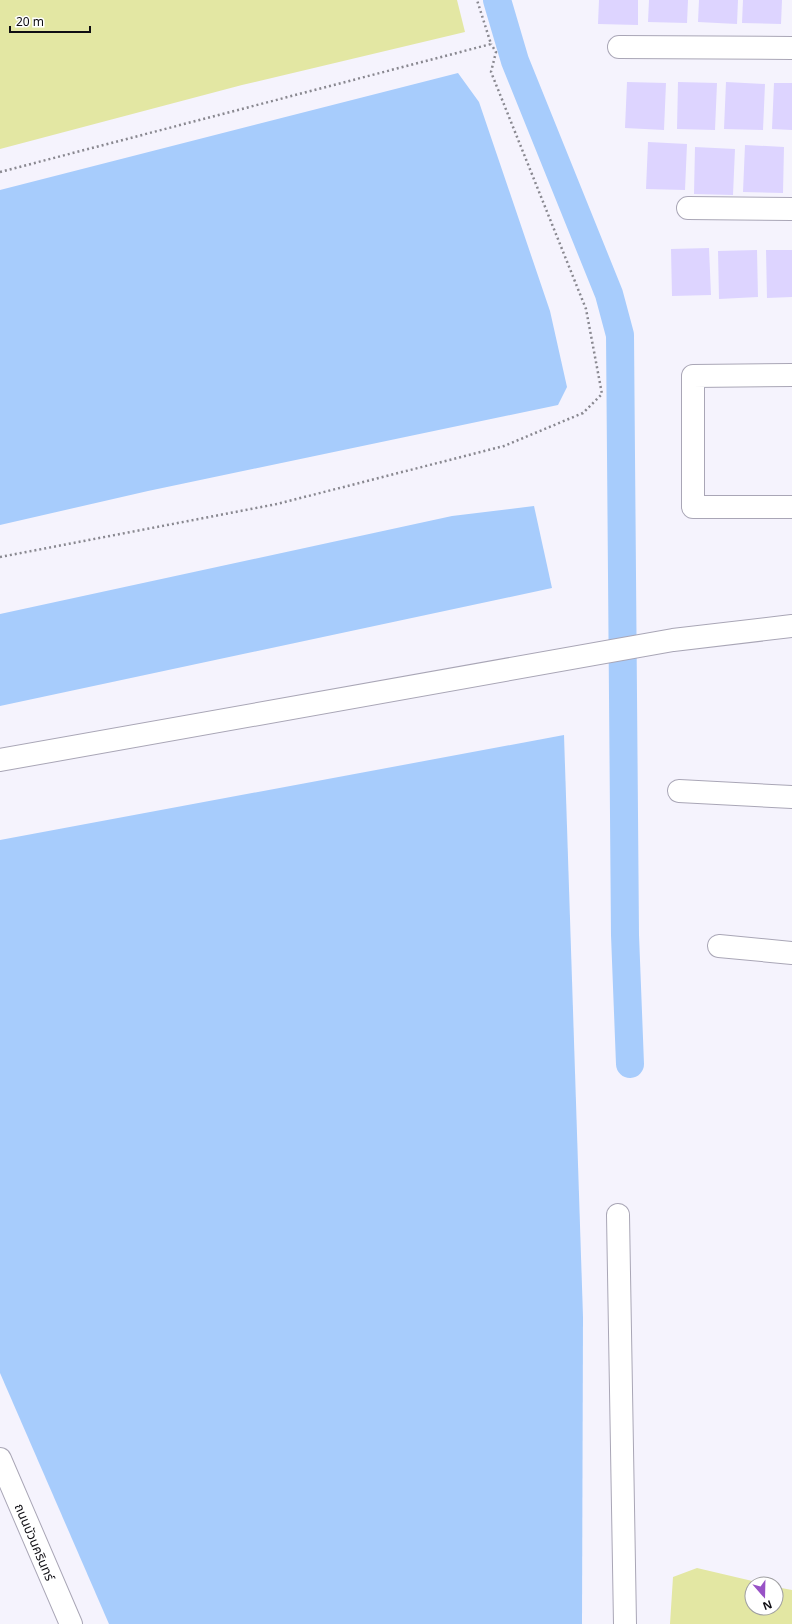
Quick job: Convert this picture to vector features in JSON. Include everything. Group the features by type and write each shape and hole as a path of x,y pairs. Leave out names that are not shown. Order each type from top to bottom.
{"street":[{"path":"619,47 792,48"},
{"path":"688,208 792,209"},
{"path":"792,374 692,376 693,507 792,507"},
{"path":"0,760 673,640 792,626"},
{"path":"678,791 792,797"},
{"path":"719,946 792,953"},
{"path":"618,1215 625,1624"},
{"name":"ถนนบัวนครินทร์","path":"0,1459 71,1624"}],"path":[{"path":"0,557 277,504 504,446 583,413 602,394 586,309 491,72 496,52 491,44 477,0"},
{"path":"0,172 491,44"}],"green space":[{"path":"0,0 457,0 465,32 242,85 0,149"},
{"path":"697,1568 744,1579 744,1616 784,1616 784,1588 792,1590 792,1624 670,1624 673,1577"}],"water":[{"path":"458,73 479,102 550,311 567,387 558,405 148,491 0,525 0,190"},
{"path":"534,506 552,588 0,706 0,614 452,516"},
{"path":"564,735 583,1317 582,1624 109,1624 0,1373 0,840"}],"building":[{"path":"599,0 638,0 638,25 598,24"},
{"path":"649,0 688,0 687,23 648,22"},
{"path":"699,0 738,0 737,24 698,22"},
{"path":"743,0 782,0 781,24 742,23"},
{"path":"627,82 666,83 664,130 625,128"},
{"path":"678,82 717,83 715,130 677,129"},
{"path":"726,82 765,84 763,130 724,129"},
{"path":"774,83 792,83 792,130 772,129"},
{"path":"648,142 687,144 685,190 646,189"},
{"path":"745,145 784,147 783,193 743,192"},
{"path":"695,147 735,149 733,195 694,194"},
{"path":"709,248 711,295 672,296 671,249"},
{"path":"757,250 758,297 719,299 718,251"},
{"path":"766,250 792,250 792,297 767,298"}],"waterway":[{"path":"497,0 515,61 609,294 620,335 625,935 630,1064"}]}
